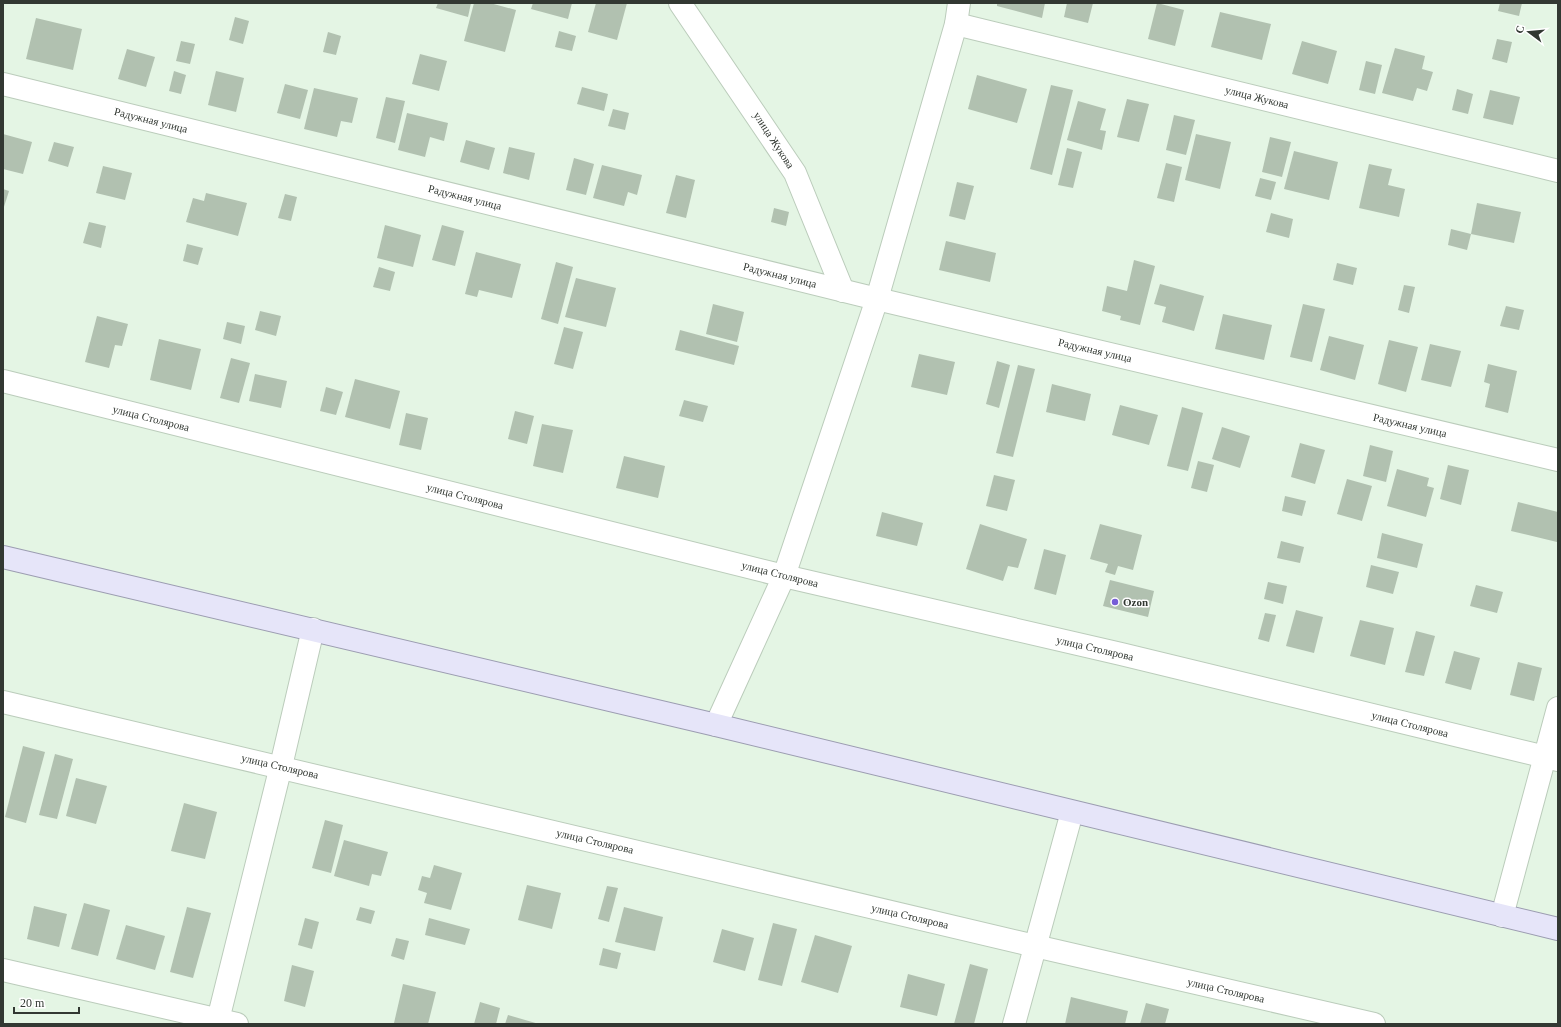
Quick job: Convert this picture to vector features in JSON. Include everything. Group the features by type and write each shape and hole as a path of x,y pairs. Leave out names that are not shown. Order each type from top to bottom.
{"main road":[{"path":"3,557 716,725 1558,929"}],"street":[{"name":"улица Жукова","path":"680,3 795,173 843,291"},
{"name":"улица Жукова","path":"958,14 1558,171"},
{"path":"716,725 784,576 877,299 958,14"},
{"name":"Радужная улица","path":"3,84 843,291 1558,460"},
{"name":"улица Столярова","path":"3,381 784,576 1121,654 1552,758"},
{"path":"3,970 224,1023 313,629"},
{"name":"улица Столярова","path":"3,702 282,766 1035,946 1374,1024"},
{"path":"1502,916 1552,758 1558,708"},
{"path":"1014,1024 1072,812"}],"building":[{"path":"438,3 471,3 468,17 436,8"},
{"path":"474,3 490,3 516,10 505,52 464,41"},
{"path":"533,3 572,3 568,19 531,9"},
{"path":"596,3 627,3 617,40 588,32"},
{"path":"997,3 1045,3 1042,18 997,6"},
{"path":"1067,3 1093,3 1088,23 1064,17"},
{"path":"1157,3 1184,10 1175,46 1148,39"},
{"path":"1500,3 1522,3 1519,16 1498,11"},
{"path":"1220,12 1271,24 1262,60 1211,47"},
{"path":"235,17 249,21 243,44 229,40"},
{"path":"36,18 82,29 73,70 26,59"},
{"path":"559,31 576,36 572,51 555,47"},
{"path":"328,32 341,36 336,55 323,52"},
{"path":"1497,39 1512,42 1507,63 1492,59"},
{"path":"181,41 195,44 190,64 176,61"},
{"path":"1302,41 1337,51 1328,84 1292,74"},
{"path":"1395,48 1425,56 1422,69 1433,72 1427,91 1417,88 1413,101 1382,93"},
{"path":"127,49 155,57 146,87 118,79"},
{"path":"420,54 447,61 439,91 412,84"},
{"path":"1366,61 1382,65 1375,94 1359,90"},
{"path":"174,71 186,75 181,94 169,91"},
{"path":"216,71 244,78 236,112 208,105"},
{"path":"977,75 1027,89 1017,123 968,109"},
{"path":"285,84 308,90 300,119 277,113"},
{"path":"1051,85 1073,90 1052,175 1030,169"},
{"path":"582,87 608,94 604,111 577,104"},
{"path":"314,88 358,98 352,123 341,121 337,137 304,129"},
{"path":"1457,89 1473,94 1468,114 1452,110"},
{"path":"1490,90 1520,97 1513,125 1483,118"},
{"path":"386,97 405,101 395,143 376,138"},
{"path":"1127,99 1149,104 1139,142 1117,137"},
{"path":"1078,101 1106,109 1100,130 1106,131 1102,150 1067,140"},
{"path":"613,109 629,113 625,130 608,126"},
{"path":"407,113 448,123 444,141 430,137 425,157 398,150"},
{"path":"1174,115 1195,120 1186,155 1166,150"},
{"path":"3,134 32,142 23,174 3,169"},
{"path":"1196,134 1231,142 1220,189 1185,180"},
{"path":"1270,137 1291,142 1282,177 1262,172"},
{"path":"466,140 495,148 489,170 460,162"},
{"path":"54,142 74,147 68,167 48,161"},
{"path":"509,147 535,153 529,180 503,173"},
{"path":"1067,148 1082,152 1073,188 1058,185"},
{"path":"1294,151 1338,162 1329,200 1284,189"},
{"path":"574,158 594,164 586,195 566,190"},
{"path":"1166,163 1182,167 1174,202 1157,198"},
{"path":"1369,164 1392,169 1388,185 1405,189 1399,217 1359,208"},
{"path":"602,165 642,175 637,195 628,192 624,206 593,198"},
{"path":"103,166 132,173 125,200 96,193"},
{"path":"676,175 695,180 686,218 666,213"},
{"path":"1260,178 1276,182 1271,200 1255,196"},
{"path":"957,182 974,186 965,220 949,216"},
{"path":"3,189 9,191 3,210"},
{"path":"206,193 247,203 238,236 186,222 193,198 204,201"},
{"path":"285,194 297,197 291,221 278,218"},
{"path":"1477,203 1521,212 1514,243 1471,234"},
{"path":"774,208 789,212 786,226 771,222"},
{"path":"1271,213 1293,219 1289,238 1266,232"},
{"path":"89,222 106,226 101,248 83,243"},
{"path":"385,225 421,235 413,267 377,258"},
{"path":"442,225 464,231 455,266 432,260"},
{"path":"1451,229 1471,234 1467,250 1448,245"},
{"path":"946,241 996,253 990,282 939,270"},
{"path":"187,244 203,248 198,265 183,261"},
{"path":"476,252 521,264 512,298 479,290 477,297 465,294"},
{"path":"1134,260 1155,266 1140,325 1120,320 1121,316 1102,311 1107,286 1127,291"},
{"path":"556,262 573,267 558,324 541,319"},
{"path":"1337,263 1357,268 1353,285 1333,280"},
{"path":"379,267 395,272 390,291 373,287"},
{"path":"576,278 616,288 606,327 565,317"},
{"path":"1160,284 1204,296 1194,331 1162,322 1166,307 1154,304"},
{"path":"1404,285 1415,287 1409,313 1398,310"},
{"path":"713,304 744,312 737,342 706,334"},
{"path":"1303,304 1325,309 1312,362 1290,357"},
{"path":"1506,306 1524,310 1519,330 1500,326"},
{"path":"260,311 281,316 276,336 255,330"},
{"path":"1223,314 1272,325 1264,360 1215,349"},
{"path":"97,316 128,324 122,346 115,345 109,368 85,362"},
{"path":"227,322 245,326 241,344 223,339"},
{"path":"564,327 583,332 573,369 554,364"},
{"path":"680,330 739,346 734,365 675,350"},
{"path":"1329,336 1364,345 1355,380 1320,370"},
{"path":"159,339 201,349 191,390 150,380"},
{"path":"1389,340 1418,347 1406,392 1378,384"},
{"path":"1430,344 1461,351 1451,387 1421,380"},
{"path":"919,354 955,362 947,395 911,387"},
{"path":"231,358 250,363 239,403 220,398"},
{"path":"997,361 1010,365 999,408 986,404"},
{"path":"1488,364 1517,371 1508,413 1485,407 1490,384 1484,382"},
{"path":"1018,365 1035,369 1013,457 996,453"},
{"path":"255,374 287,381 281,408 249,401"},
{"path":"355,379 400,391 390,429 345,417"},
{"path":"1052,384 1091,394 1085,421 1046,412"},
{"path":"326,387 343,392 336,415 320,411"},
{"path":"684,400 708,406 703,422 679,416"},
{"path":"1120,405 1158,415 1149,445 1112,435"},
{"path":"1182,407 1203,413 1188,471 1167,466"},
{"path":"515,411 534,416 527,444 508,439"},
{"path":"406,413 428,418 421,450 399,445"},
{"path":"542,424 573,430 563,473 533,466"},
{"path":"1222,427 1250,436 1240,468 1212,459"},
{"path":"1300,443 1325,450 1315,484 1291,477"},
{"path":"1370,445 1393,451 1386,482 1363,476"},
{"path":"624,456 665,466 658,498 616,488"},
{"path":"1198,461 1214,465 1207,492 1191,488"},
{"path":"1448,465 1469,470 1461,505 1440,499"},
{"path":"1397,469 1429,478 1427,486 1434,488 1426,517 1387,506"},
{"path":"994,475 1015,480 1007,511 986,506"},
{"path":"1347,479 1372,486 1362,521 1337,514"},
{"path":"1285,496 1306,501 1302,516 1282,511"},
{"path":"1518,502 1558,512 1557,542 1511,531"},
{"path":"882,512 923,523 917,546 876,536"},
{"path":"980,524 1027,539 1018,568 1008,566 1003,581 966,569"},
{"path":"1100,524 1142,535 1133,570 1118,566 1115,575 1105,572 1108,564 1090,559"},
{"path":"1382,533 1423,544 1417,568 1377,558"},
{"path":"1281,541 1304,547 1300,563 1277,558"},
{"path":"1044,549 1066,555 1056,595 1034,589"},
{"path":"1371,565 1399,572 1393,594 1366,587"},
{"path":"1110,580 1154,591 1148,617 1103,606"},
{"path":"1268,582 1287,586 1283,604 1264,599"},
{"path":"1476,585 1503,592 1497,613 1470,606"},
{"path":"1296,610 1323,617 1314,653 1286,646"},
{"path":"1265,613 1276,615 1269,642 1258,639"},
{"path":"1360,620 1394,628 1385,665 1350,656"},
{"path":"1416,631 1435,636 1424,676 1405,672"},
{"path":"1454,651 1480,658 1471,690 1445,683"},
{"path":"1518,662 1542,668 1534,701 1510,695"},
{"path":"23,746 45,752 26,823 5,817"},
{"path":"55,754 73,759 57,819 39,815"},
{"path":"76,778 107,786 96,824 66,816"},
{"path":"184,803 217,812 205,859 171,851"},
{"path":"325,820 343,825 331,873 312,868"},
{"path":"344,840 388,852 381,876 372,874 369,886 334,876"},
{"path":"434,865 462,873 451,910 424,903 427,893 418,890 422,876 430,878"},
{"path":"527,885 561,893 552,929 518,920"},
{"path":"607,886 618,888 609,922 598,919"},
{"path":"84,903 110,910 98,956 71,949"},
{"path":"34,906 67,914 59,947 27,939"},
{"path":"187,907 211,913 193,978 170,972"},
{"path":"360,907 375,911 371,924 356,920"},
{"path":"624,907 663,917 655,951 615,942"},
{"path":"305,918 319,922 312,949 298,945"},
{"path":"429,918 470,929 465,945 425,935"},
{"path":"773,923 797,929 782,986 758,980"},
{"path":"126,925 165,936 155,970 116,959"},
{"path":"722,929 754,938 745,971 713,962"},
{"path":"815,935 852,946 838,993 801,982"},
{"path":"396,938 409,941 404,960 391,956"},
{"path":"603,948 621,953 617,969 599,965"},
{"path":"970,964 988,969 974,1024 954,1024"},
{"path":"292,965 314,971 305,1007 284,1001"},
{"path":"908,974 945,984 937,1016 900,1007"},
{"path":"403,984 436,992 428,1024 394,1023"},
{"path":"1071,997 1128,1011 1125,1024 1065,1024"},
{"path":"480,1002 500,1008 496,1024 474,1024"},
{"path":"1146,1003 1169,1009 1165,1024 1140,1024"},
{"path":"508,1015 539,1024 505,1024"}],"place":[{"name":"Ozon","path":"1115,602"}]}
